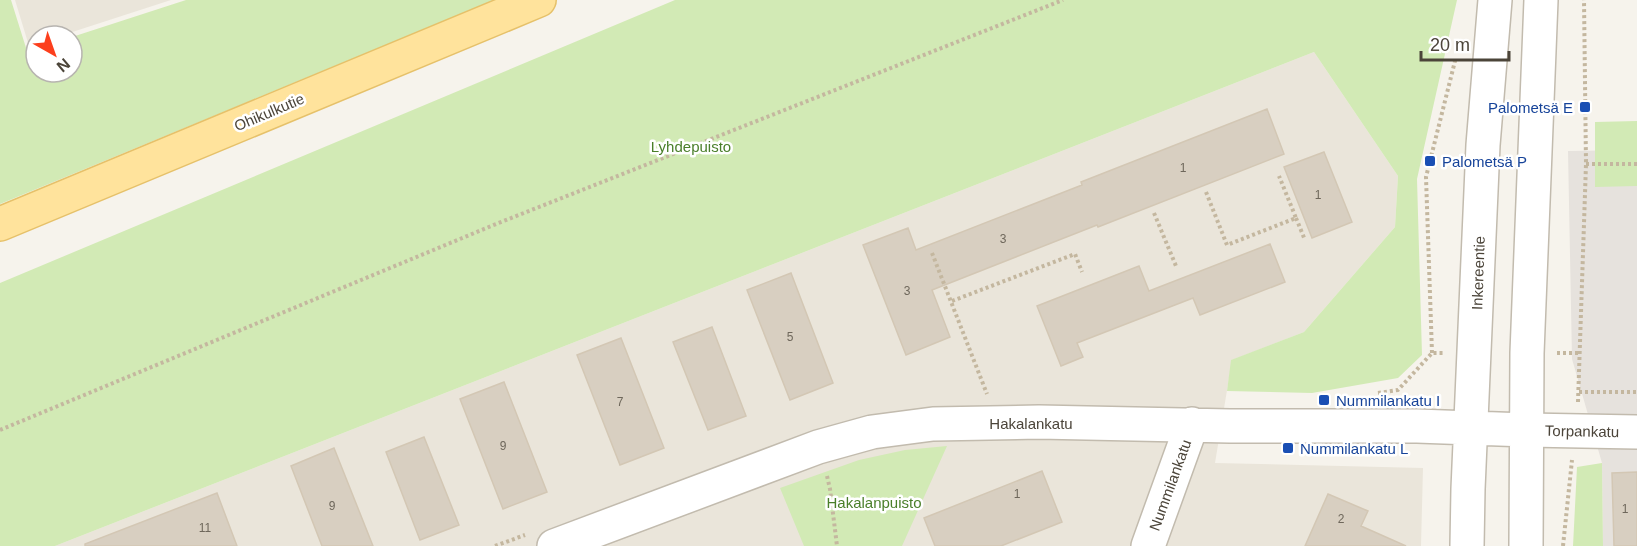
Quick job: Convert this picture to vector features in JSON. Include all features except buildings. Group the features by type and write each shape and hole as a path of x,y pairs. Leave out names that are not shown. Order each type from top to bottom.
{"main road":[{"name":"Ohikulkutie","path":"0,224 539,0"}],"street":[{"name":"Inkereentie","path":"1467,546 1483,145 1495,0"},
{"path":"1526,546 1527,353 1541,0"},
{"name":"Hakalankatu","path":"554,546 818,447 872,432 933,424 1039,422 1230,426 1417,426 1527,430"},
{"name":"Nummilankatu","path":"1148,546 1192,424"},
{"name":"Torpankatu","path":"1527,430 1637,432"}],"path":[{"path":"0,430 496,224 1064,0"},
{"path":"1563,546 1579,392 1586,164 1584,0"},
{"path":"1432,353 1426,177 1457,54"},
{"path":"1586,164 1637,164"},
{"path":"1279,176 1305,240"},
{"path":"1206,192 1227,245 1296,218"},
{"path":"1154,213 1176,266"},
{"path":"932,253 989,397"},
{"path":"952,301 1075,254 1082,272"},
{"path":"1579,392 1637,392"},
{"path":"818,447 830,489 837,546"}],"shaded area":[{"path":"15,0 171,0 84,28 84,24 24,24 24,30"},
{"path":"1314,52 1398,176 1395,227 1304,332 1232,360 1215,463 1423,468 1421,546 55,546"},
{"path":"1637,150 1637,546 1603,546 1602,463 1572,359 1568,151"}],"green space":[{"path":"0,0 11,0 24,41 24,84 84,84 84,33 186,0 495,0 0,204"},
{"name":"Lyhdepuisto","path":"675,0 1457,0 1417,179 1422,355 1398,378 1312,393 1227,391 1231,360 1304,332 1395,227 1398,176 1314,52 55,546 0,546 0,283"},
{"path":"1637,121 1637,186 1595,187 1595,122"},
{"name":"Hakalanpuisto","path":"947,446 902,546 804,546 780,488 859,460 905,450"},
{"path":"1602,463 1603,546 1573,546 1577,467"}],"place":[{"name":"Palometsä E","path":"1585,107"},
{"name":"Palometsä P","path":"1430,161"},
{"name":"Nummilankatu I","path":"1324,400"},
{"name":"Nummilankatu L","path":"1288,448"}]}
